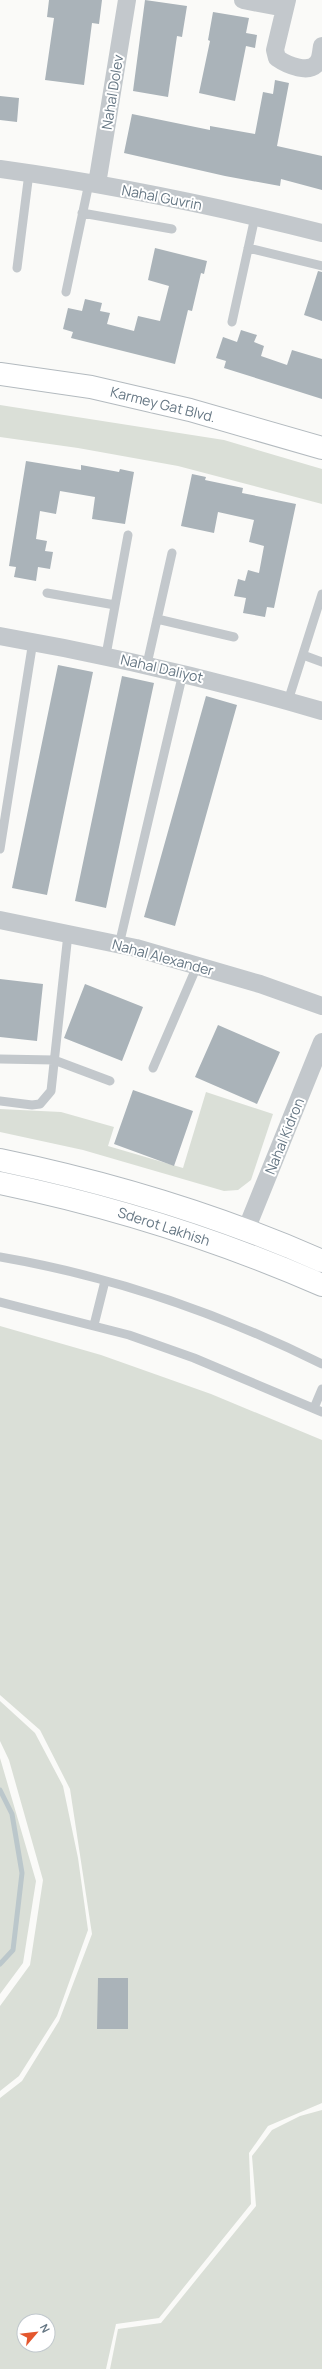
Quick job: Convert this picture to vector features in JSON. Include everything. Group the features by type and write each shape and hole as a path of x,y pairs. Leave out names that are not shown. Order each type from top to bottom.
{"street":[{"name":"Nahal Dolev","path":"93,184 127,0"},
{"path":"243,0 286,4 275,50 277,58 283,63 305,69 313,67 318,62 322,46"},
{"name":"Nahal Guvrin","path":"0,169 93,184 255,217 322,233"},
{"name":"Karmey Gat Blvd.","path":"0,374 99,389 190,410 322,448"},
{"name":"Nahal Daliyot","path":"0,636 147,664 322,711"},
{"name":"Nahal Alexander","path":"0,920 119,945 260,984 322,1006"},
{"name":"Nahal Kidron","path":"246,1230 322,1042"},
{"name":"Sderot Lakhish","path":"0,1160 129,1191 246,1230 322,1261"},
{"name":"Sderot Lakhish","path":"0,1183 72,1199 176,1229 264,1261 322,1286"}],"lane":[{"path":"17,268 29,173"},
{"path":"66,292 82,213 93,184"},
{"path":"82,213 172,229"},
{"path":"232,322 255,217"},
{"path":"248,248 322,266"},
{"path":"106,655 128,535"},
{"path":"147,664 172,553"},
{"path":"48,593 115,605"},
{"path":"288,701 322,594"},
{"path":"157,619 234,637"},
{"path":"0,849 33,642"},
{"path":"303,655 322,662"},
{"path":"119,945 183,673"},
{"path":"0,1101 32,1105 40,1104 51,1091 68,934"},
{"path":"153,1068 197,966"},
{"path":"0,1058 54,1060 110,1080"},
{"path":"0,1257 39,1263 105,1281 207,1315 322,1364"},
{"path":"94,1325 105,1281"},
{"path":"0,1302 94,1325 194,1358 318,1410 322,1389"}],"shaded area":[{"path":"0,405 224,440 322,469 322,504 178,466 78,448 0,437"},
{"path":"206,1092 273,1114 251,1180 238,1190 224,1191 83,1150 0,1132 0,1109 61,1112 114,1127 108,1146 183,1168"},
{"path":"0,1326 101,1355 211,1394 322,1440 322,2103 268,2126 249,2153 251,2204 159,2318 116,2324 106,2369 0,2369 0,2098 22,2081 59,2021 92,1934 70,1789 40,1730 0,1695"},
{"path":"0,1701 35,1733 63,1786 78,1858 88,1930 57,2016 19,2076 0,2091 0,2006 30,1965 43,1880 9,1760 0,1741"},
{"path":"0,1758 36,1881 23,1963 0,1994"},
{"path":"322,2110 322,2369 110,2369 118,2329 161,2323 256,2206 252,2156 272,2130 300,2116"}],"building":[{"path":"49,0 102,0 99,24 92,23 84,85 45,80 54,18 47,17"},
{"path":"145,0 187,6 182,37 177,36 168,97 133,91"},
{"path":"213,12 249,18 246,33 257,35 255,48 246,46 235,101 199,93 210,41 208,40"},
{"path":"275,80 289,83 277,146 322,156 322,190 281,179 280,186 225,176 124,153 132,114 210,130 210,126 255,134 263,92 273,94"},
{"path":"0,96 19,98 17,122 0,120"},
{"path":"155,248 207,261 204,274 201,273 192,311 188,310 175,364 71,338 73,332 63,329 68,308 82,311 85,299 102,303 100,311 110,313 107,324 134,331 138,316 160,321 169,286 148,280"},
{"path":"318,271 322,272 322,321 304,315"},
{"path":"241,330 257,335 254,342 264,346 261,356 287,365 292,350 322,359 322,399 224,368 226,361 216,358 223,337 237,342"},
{"path":"26,461 81,470 81,465 119,472 120,469 134,472 125,524 92,519 95,497 60,491 56,514 40,511 36,539 47,541 45,551 53,552 50,569 38,567 36,581 14,577 16,567 9,566"},
{"path":"192,474 206,477 205,480 243,488 242,493 296,504 274,608 267,607 265,617 243,613 246,598 234,596 238,579 245,581 248,570 259,573 264,546 249,542 254,520 218,512 214,533 181,526"},
{"path":"58,665 93,672 47,895 12,888"},
{"path":"122,676 154,683 106,908 75,901"},
{"path":"206,696 237,705 175,926 144,917"},
{"path":"0,979 43,984 37,1041 0,1037"},
{"path":"85,984 143,1007 122,1061 64,1038"},
{"path":"218,1025 280,1052 257,1104 195,1077"},
{"path":"133,1090 193,1111 174,1166 114,1144"},
{"path":"98,1978 128,1978 128,2029 97,2029"}],"waterway":[{"path":"0,1790 12,1814 22,1873 13,1950 0,1964"}]}
